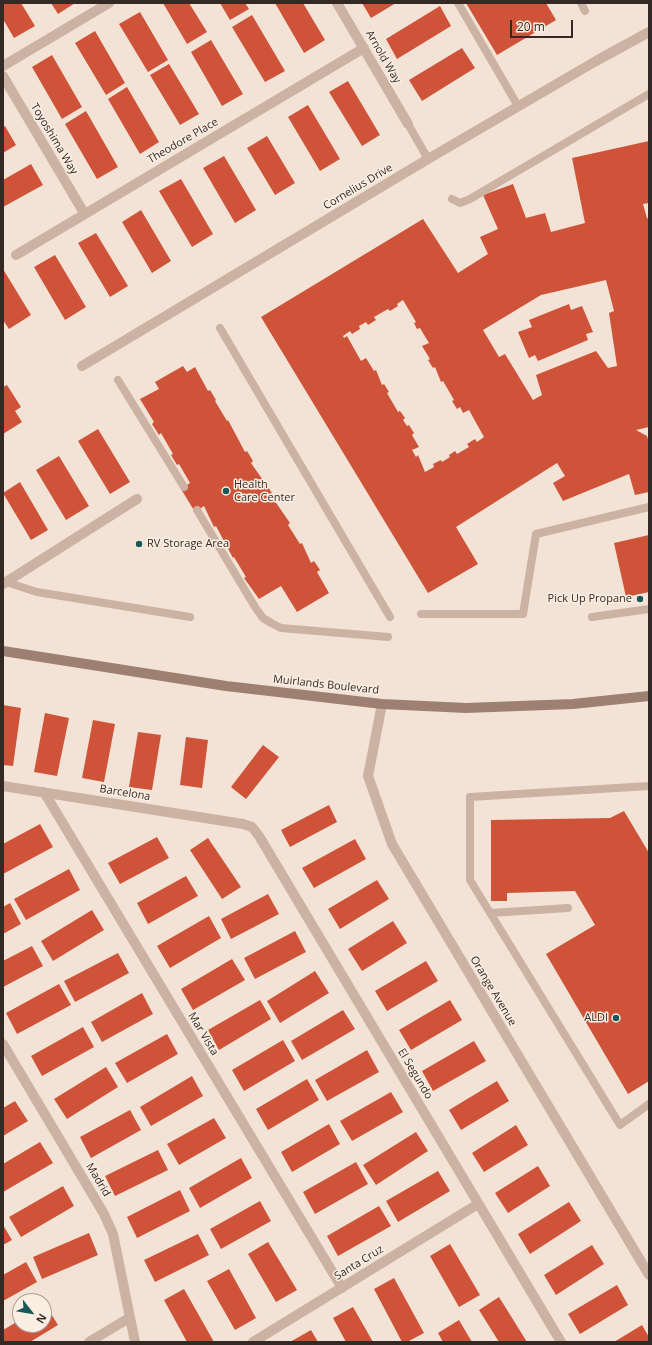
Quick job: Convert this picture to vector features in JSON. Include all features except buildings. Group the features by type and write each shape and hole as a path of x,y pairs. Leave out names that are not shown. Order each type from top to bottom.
{"main road":[{"name":"Muirlands Boulevard","path":"3,651 226,686 382,704 466,708 573,704 649,696"}],"street":[{"path":"3,66 109,3"},
{"name":"Arnold Way","path":"337,3 408,124"},
{"name":"Cornelius Drive","path":"82,366 428,159 649,32"},
{"name":"Theodore Place","path":"16,255 84,213 364,48"},
{"name":"Toyoshima Way","path":"3,76 84,213"},
{"path":"4,583 137,499"},
{"name":"Orange Avenue","path":"382,704 368,776 392,844 649,1275"},
{"name":"Barcelona","path":"3,786 243,824"},
{"name":"Mar Vista","path":"44,792 342,1288"},
{"name":"El Segundo","path":"243,824 252,827 259,836 561,1342"},
{"name":"Madrid","path":"3,1044 104,1214 113,1234 135,1342"},
{"name":"Santa Cruz","path":"253,1342 478,1204"},
{"path":"89,1342 129,1318"}],"lane":[{"path":"458,3 518,106"},
{"path":"581,3 585,10"},
{"path":"452,199 460,203 470,199 649,94"},
{"path":"408,124 428,159"},
{"path":"220,328 390,617"},
{"path":"118,380 184,487"},
{"path":"421,614 523,614 536,534 649,507"},
{"path":"197,510 263,618 281,628 388,637"},
{"path":"4,583 37,592 190,617"},
{"path":"592,617 649,609"},
{"path":"649,786 470,796 470,880 620,1125 649,1104"},
{"path":"491,913 568,908"}],"place":[{"name":"Health Care Center","path":"226,491"},
{"name":"RV Storage Area","path":"139,544"},
{"name":"Pick Up Propane","path":"640,599"},
{"name":"ALDI","path":"616,1018"}]}
